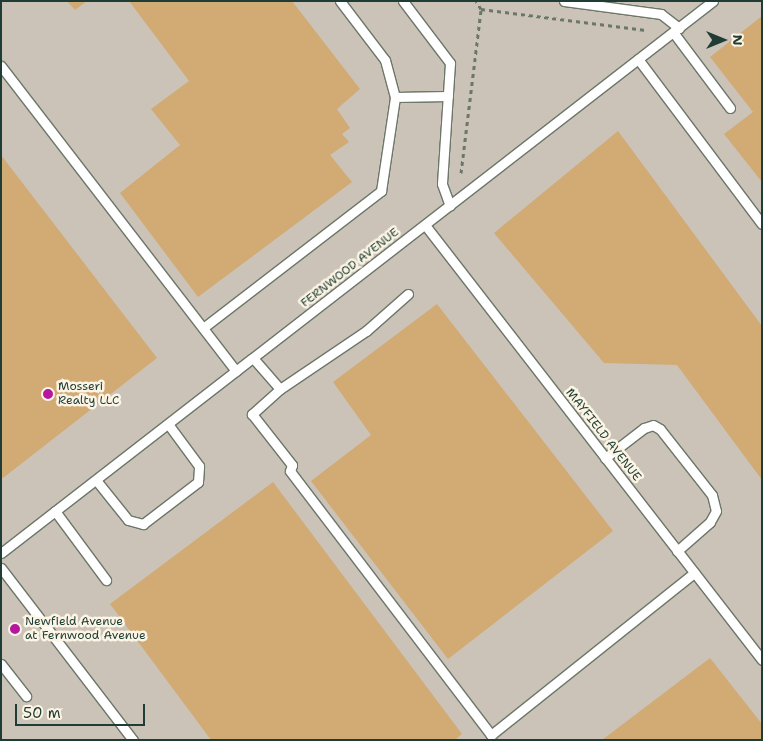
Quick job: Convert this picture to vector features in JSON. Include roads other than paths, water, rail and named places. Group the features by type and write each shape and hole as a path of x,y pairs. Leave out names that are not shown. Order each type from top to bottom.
{"lane":[{"path":"204,328 381,191 395,97 385,60 340,1"},
{"path":"403,1 450,63 442,184 450,206"},
{"name":"FERNWOOD AVENUE","path":"1,553 713,1"},
{"path":"567,2 661,14 676,30 730,108"},
{"path":"638,59 762,224"},
{"path":"1,66 236,371"},
{"path":"395,97 448,96"},
{"name":"MAYFIELD AVENUE","path":"425,225 762,660"},
{"path":"408,294 366,331 280,389 252,414 292,465 290,471 491,736 694,573"},
{"path":"253,358 280,389"},
{"path":"96,480 128,520 143,524 198,482 199,466 168,424"},
{"path":"605,458 644,428 653,425 660,429 712,495 716,511 710,522 677,551"},
{"path":"56,511 106,580"},
{"path":"1,568 133,740"},
{"path":"1,664 26,696"}],"place":[{"name":"Mosseri Realty LLC","path":"48,394"},
{"name":"Newfield Avenue at Fernwood Avenue","path":"15,629"}]}
